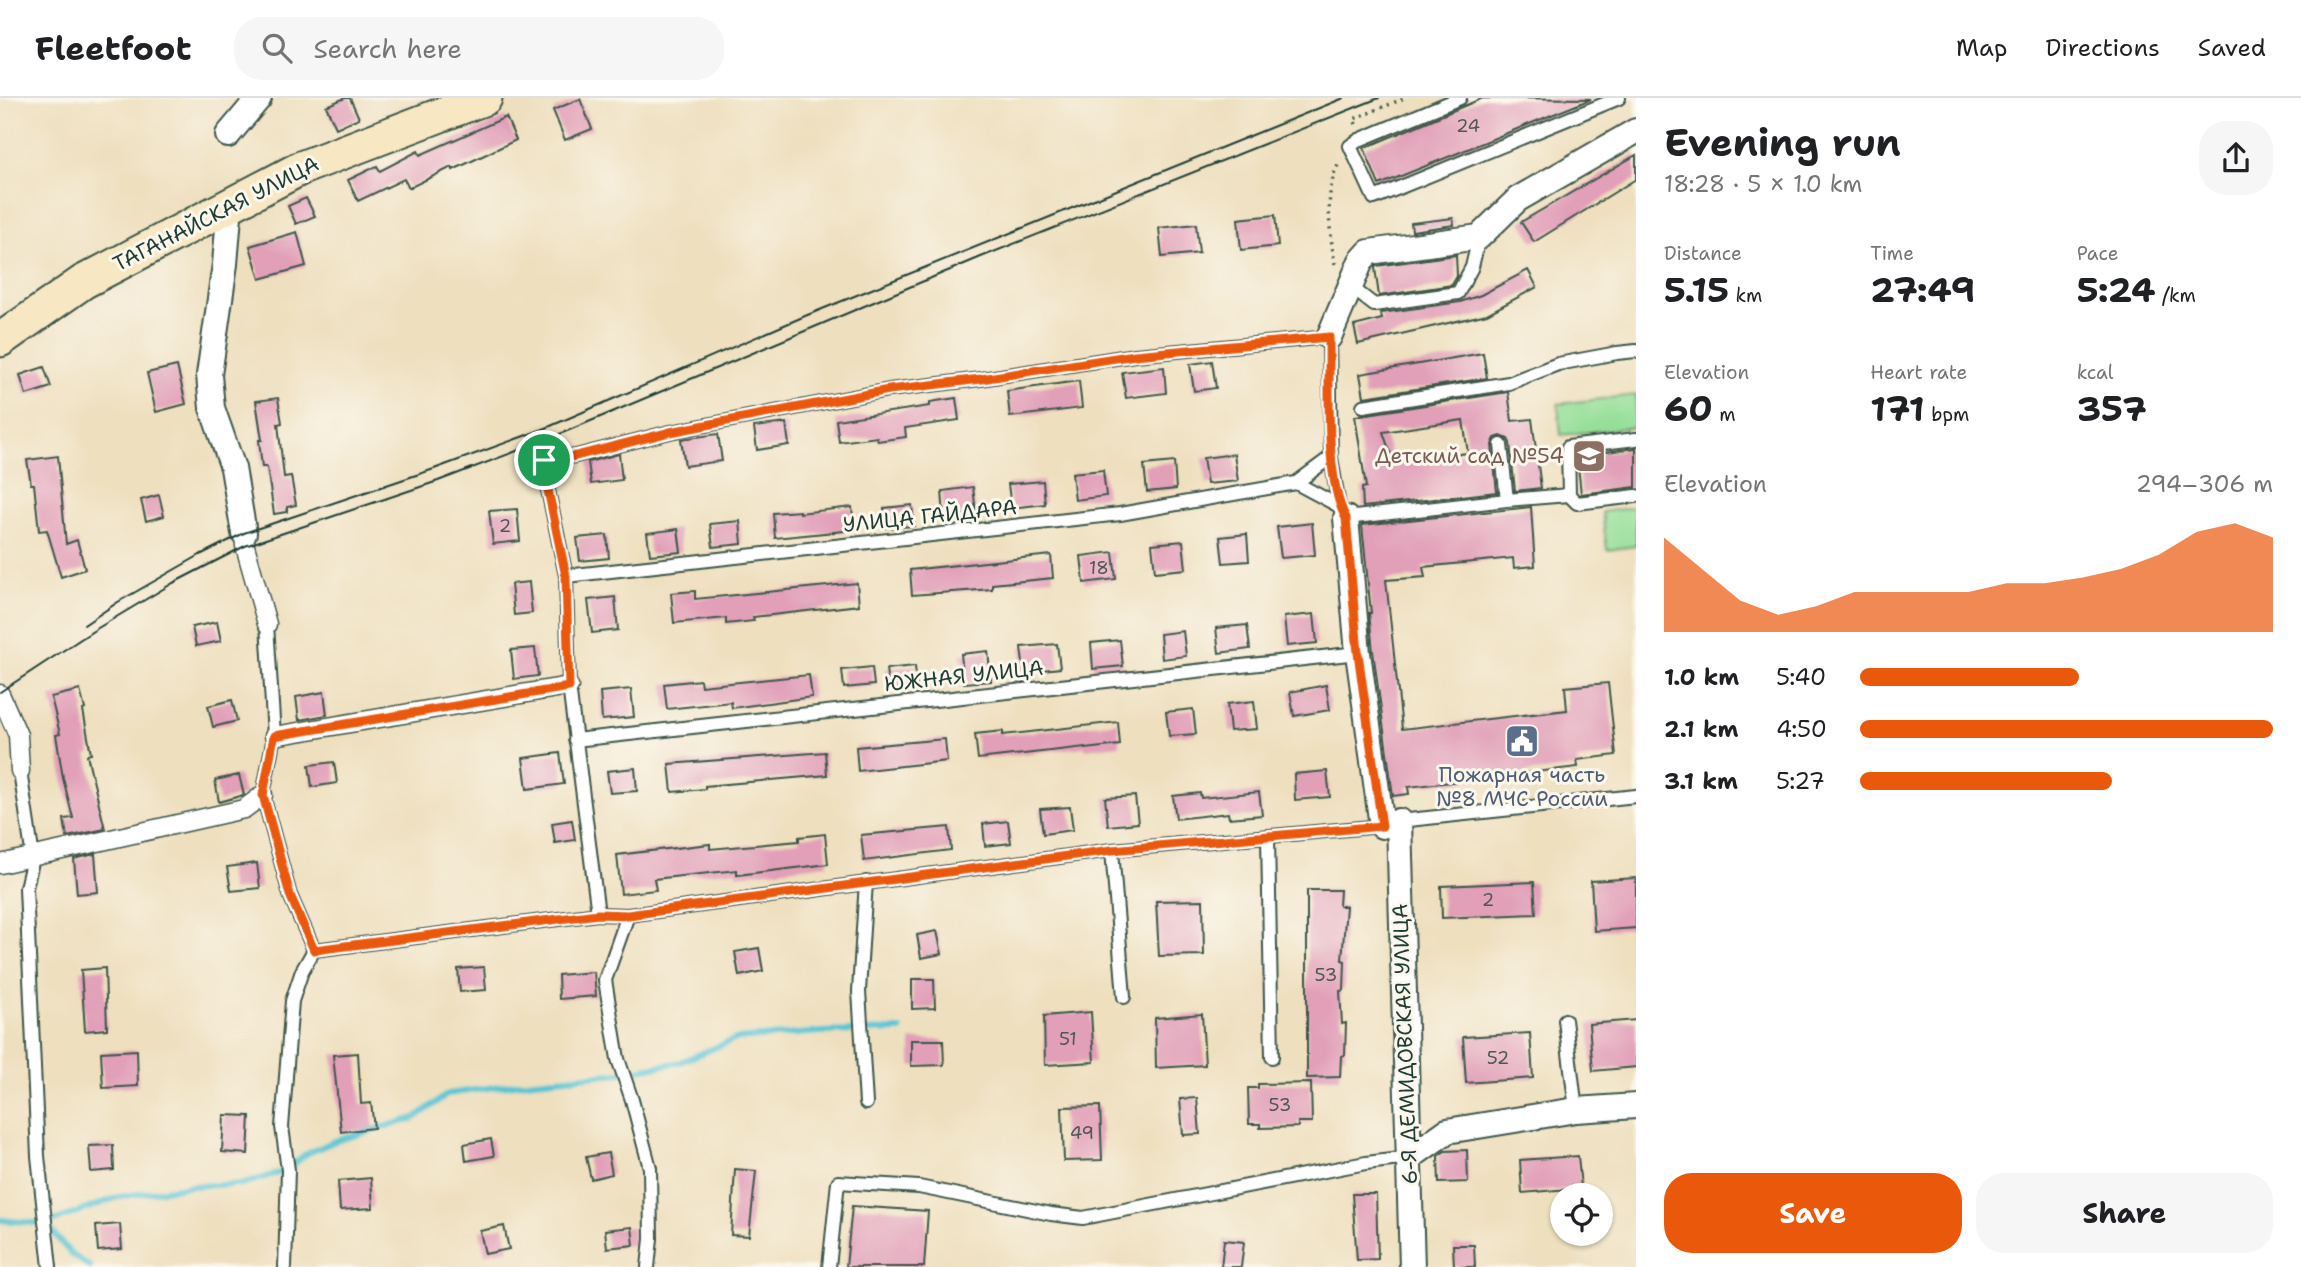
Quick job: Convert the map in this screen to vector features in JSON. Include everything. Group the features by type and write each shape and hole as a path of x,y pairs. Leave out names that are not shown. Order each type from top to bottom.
{"main road":[{"name":"ТАГАНАЙСКАЯ УЛИЦА","path":"0,340 83,282 301,168 485,98"}],"street":[{"path":"228,135 259,98"},
{"path":"1329,337 1361,261 1369,252 1479,237 1518,199 1636,131"},
{"path":"230,204 225,264 209,375 212,408 233,468 245,546 267,624"},
{"name":"6-Я ДЕМИДОВСКАЯ УЛИЦА","path":"1342,512 1358,653 1390,824 1409,1158 1412,1267"},
{"path":"274,736 569,687"},
{"path":"0,694 18,736 20,771"},
{"path":"0,864 244,808 263,795"},
{"path":"1409,1158 1447,1130 1576,1110 1636,1106"}],"lane":[{"path":"1461,98 1350,146 1374,198 1585,104 1619,98"},
{"path":"1351,287 1374,305 1458,293 1472,267 1479,237"},
{"path":"598,914 569,687 566,576 544,460 576,456 670,432 889,390 1135,355 1329,337 1331,457 1342,512"},
{"path":"1363,406 1509,383 1558,364 1636,351"},
{"path":"1636,439 1568,447 1569,495 1577,503 1636,496"},
{"path":"1501,445 1507,500"},
{"path":"1331,457 1296,483 1342,512 1569,495"},
{"name":"УЛИЦА ГАЙДАРА","path":"566,576 1120,514 1296,483"},
{"path":"267,624 274,736 263,795 287,886 314,950"},
{"name":"ЮЖНАЯ УЛИЦА","path":"575,740 1358,653"},
{"path":"20,771 33,858 26,888 38,1156 50,1267"},
{"path":"314,950 598,914 628,915 1112,850 1268,837 1636,796"},
{"path":"1268,837 1272,1057"},
{"path":"1112,850 1124,997"},
{"path":"866,882 859,991 866,1103"},
{"path":"628,915 604,980 618,1059 650,1168 651,1239 648,1267"},
{"path":"285,1267 288,1170 282,1127 292,1001 302,971 314,950"},
{"path":"1565,1020 1576,1110"},
{"path":"829,1267 838,1182 919,1187 1083,1218 1366,1163 1409,1158"}],"path":[{"path":"1354,119 1405,98"},
{"path":"1350,146 1336,168 1330,188 1330,237 1335,265 1351,287"}],"green space":[{"path":"1636,395 1636,427 1561,435 1558,404"},
{"path":"1636,507 1636,546 1607,550 1602,512"}],"building":[{"path":"350,98 359,118 336,128 326,106"},
{"path":"1483,98 1591,99 1379,185 1364,148"},
{"path":"580,99 592,129 565,140 553,110"},
{"path":"506,117 516,140 409,188 404,179 358,201 348,180 377,166 380,171 418,151 420,155"},
{"path":"1636,155 1636,179 1534,242 1521,222"},
{"path":"306,198 315,216 296,224 288,206"},
{"path":"1275,215 1278,246 1241,250 1238,219"},
{"path":"1453,218 1454,225 1412,231 1411,223"},
{"path":"1196,224 1199,253 1162,257 1159,228"},
{"path":"297,232 306,266 260,279 250,246"},
{"path":"1456,255 1457,276 1452,285 1379,296 1376,266"},
{"path":"1528,270 1537,287 1487,314 1358,344 1354,326 1382,319 1381,313 1460,302 1481,295"},
{"path":"1483,353 1487,378 1364,397 1360,374"},
{"path":"1212,361 1216,388 1194,391 1190,364"},
{"path":"177,366 186,404 156,412 147,373"},
{"path":"44,367 51,387 26,395 20,375"},
{"path":"1164,367 1166,393 1126,398 1122,372"},
{"path":"1079,381 1082,408 1010,417 1007,391"},
{"path":"1508,392 1512,421 1532,419 1541,488 1515,491 1510,443 1501,436 1495,438 1492,445 1497,492 1363,507 1362,488 1366,487 1355,416","holes":["1463,420 1468,453 1393,461 1383,432"]},
{"path":"278,398 284,477 291,476 296,505 287,507 287,512 274,514 267,467 262,467 259,440 262,440 256,401"},
{"path":"956,398 959,420 905,428 906,437 878,441 877,437 839,442 836,420 930,406 930,402"},
{"path":"786,423 789,445 757,450 754,427"},
{"path":"718,434 722,461 685,466 681,439"},
{"path":"1636,448 1636,487 1581,494 1577,456"},
{"path":"619,454 622,480 591,484 588,462"},
{"path":"1234,454 1238,481 1207,484 1203,458"},
{"path":"58,456 66,544 77,540 85,569 61,577 47,530 39,531 34,484 31,484 27,460"},
{"path":"1174,462 1176,489 1147,492 1144,465"},
{"path":"1103,470 1106,496 1075,500 1072,473"},
{"path":"1043,481 1045,504 1011,508 1008,484"},
{"path":"973,487 976,513 944,517 942,491"},
{"path":"159,495 164,516 146,521 141,500"},
{"path":"912,505 914,526 886,528 884,508"},
{"path":"852,507 854,530 775,538 773,513"},
{"path":"1531,507 1535,566 1514,568 1513,558 1423,567 1425,577 1386,580 1402,729 1567,710 1565,687 1608,683 1616,755 1577,760 1578,767 1408,787 1409,794 1393,796 1373,651 1362,525"},
{"path":"517,509 520,541 493,544 489,511"},
{"path":"740,521 742,544 713,547 710,524"},
{"path":"1312,523 1315,555 1281,558 1277,527"},
{"path":"678,529 681,552 650,555 647,533"},
{"path":"1247,534 1249,561 1223,563 1220,537"},
{"path":"607,535 609,558 580,561 577,538"},
{"path":"1183,541 1186,569 1155,572 1152,544"},
{"path":"1113,552 1116,579 1084,583 1081,556"},
{"path":"1051,555 1053,578 992,584 992,589 912,595 910,570"},
{"path":"529,582 532,613 514,615 511,584"},
{"path":"857,583 859,605 753,617 754,621 726,624 726,618 674,623 671,593 695,591 695,599"},
{"path":"615,597 618,630 592,633 588,600"},
{"path":"1314,614 1317,643 1287,646 1284,617"},
{"path":"217,622 221,641 196,646 192,627"},
{"path":"1247,625 1250,649 1219,653 1216,628"},
{"path":"1183,631 1186,656 1162,659 1160,634"},
{"path":"1120,640 1123,666 1093,669 1091,643"},
{"path":"1057,644 1060,668 1024,672 1021,647"},
{"path":"535,648 538,676 514,679 511,650"},
{"path":"988,651 991,681 964,683 961,654"},
{"path":"915,666 917,688 889,691 886,669"},
{"path":"872,667 874,685 844,688 842,670"},
{"path":"809,675 812,697 732,708 731,702 667,709 664,684 700,680 701,686"},
{"path":"1326,685 1330,710 1294,716 1290,692"},
{"path":"631,689 634,717 602,720 600,692"},
{"path":"80,690 91,754 87,755 105,829 67,837 64,819 73,818 63,778 56,735 60,734 51,697"},
{"path":"324,692 327,715 299,720 296,697"},
{"path":"232,700 237,721 213,727 208,706"},
{"path":"1254,701 1257,729 1230,731 1227,704"},
{"path":"1193,709 1196,734 1169,736 1166,712"},
{"path":"1118,722 1120,745 978,759 975,734 1003,731 1003,735"},
{"path":"945,739 947,761 858,771 856,747"},
{"path":"825,752 827,775 705,786 705,789 672,792 669,764"},
{"path":"560,753 564,784 527,789 523,758"},
{"path":"334,762 337,783 312,787 309,765"},
{"path":"635,768 637,791 610,793 607,771"},
{"path":"1327,771 1330,797 1295,800 1294,774"},
{"path":"239,775 244,795 219,802 215,780"},
{"path":"1259,792 1262,815 1229,818 1228,813 1176,819 1173,796 1200,793 1201,798"},
{"path":"1135,796 1138,823 1108,826 1105,798"},
{"path":"1070,807 1073,830 1043,834 1040,809"},
{"path":"572,820 575,840 555,843 552,823"},
{"path":"1008,821 1011,843 985,846 983,824"},
{"path":"949,827 951,850 864,861 861,835"},
{"path":"825,834 828,864 737,875 737,870 654,879 656,890 621,894 617,855 710,844 710,849 799,841 799,837"},
{"path":"95,854 98,892 77,894 74,859"},
{"path":"257,863 260,888 231,891 227,867"},
{"path":"1636,878 1636,928 1594,931 1591,881"},
{"path":"1534,882 1536,914 1442,918 1441,886"},
{"path":"1307,890 1340,890 1339,906 1346,906 1342,960 1345,961 1344,990 1340,991 1342,1024 1346,1023 1345,1055 1341,1056 1340,1077 1307,1078"},
{"path":"1203,900 1204,955 1159,956 1156,901"},
{"path":"937,931 942,954 921,958 917,935"},
{"path":"759,948 763,971 739,976 735,952"},
{"path":"484,967 486,990 460,992 458,969"},
{"path":"105,968 107,1029 85,1031 81,970"},
{"path":"594,972 596,996 559,999 558,975"},
{"path":"912,979 934,979 935,1008 912,1009"},
{"path":"1091,1012 1094,1062 1045,1065 1044,1016"},
{"path":"1202,1014 1205,1065 1156,1068 1155,1018"},
{"path":"1636,1020 1636,1067 1593,1071 1589,1024"},
{"path":"1530,1033 1533,1078 1466,1083 1463,1037"},
{"path":"911,1040 943,1040 944,1065 911,1066"},
{"path":"137,1050 138,1086 103,1088 101,1052"},
{"path":"358,1053 361,1104 371,1103 374,1128 341,1132 333,1055"},
{"path":"1311,1083 1312,1122 1298,1122 1298,1127 1260,1128 1260,1124 1249,1124 1248,1088 1258,1088 1258,1084"},
{"path":"1197,1098 1200,1134 1183,1135 1180,1099"},
{"path":"1100,1106 1102,1160 1064,1161 1062,1107"},
{"path":"224,1115 250,1116 248,1154 222,1152"},
{"path":"491,1139 494,1156 466,1161 464,1144"},
{"path":"113,1145 114,1170 91,1172 89,1146"},
{"path":"1467,1150 1468,1182 1439,1183 1438,1156 1445,1151"},
{"path":"608,1153 612,1174 591,1179 586,1157"},
{"path":"1578,1156 1581,1183 1550,1183 1550,1191 1522,1193 1520,1160"},
{"path":"735,1169 756,1171 749,1236 731,1235"},
{"path":"371,1178 373,1208 340,1210 338,1181"},
{"path":"1352,1194 1376,1194 1378,1259 1357,1260"},
{"path":"852,1206 928,1211 924,1267 846,1267"},
{"path":"120,1224 122,1249 98,1251 96,1226"},
{"path":"504,1226 509,1249 485,1254 480,1231"},
{"path":"632,1227 634,1245 607,1248 605,1230"},
{"path":"1224,1240 1244,1242 1241,1267 1221,1267"},
{"path":"1453,1245 1474,1245 1475,1267 1454,1267"}],"waterway":[{"path":"0,1220 46,1224 118,1197 191,1186 243,1184 288,1170 304,1155 335,1141 415,1118 448,1094 534,1081 622,1073 680,1062 736,1039 820,1032 901,1030"},
{"path":"49,1228 71,1254 90,1267"}],"tram line":[{"path":"84,625 118,602 244,533 546,428 805,316 1344,98"},
{"path":"0,692 173,583 245,546 438,481 548,439 981,257 1379,98"}],"place":[{"name":"Детский сад №54","path":"1589,456"},
{"name":"Пожарная часть №8 МЧС России","path":"1522,741"}],"route":[{"path":"1329,337 1331,457 1339,506 1346,518 1358,653 1382,826 1112,850 628,915 598,914 314,950 281,868 263,795 274,736 569,687 565,621 566,576 544,460 576,456 670,432 889,390 1135,355 1329,337"}]}
